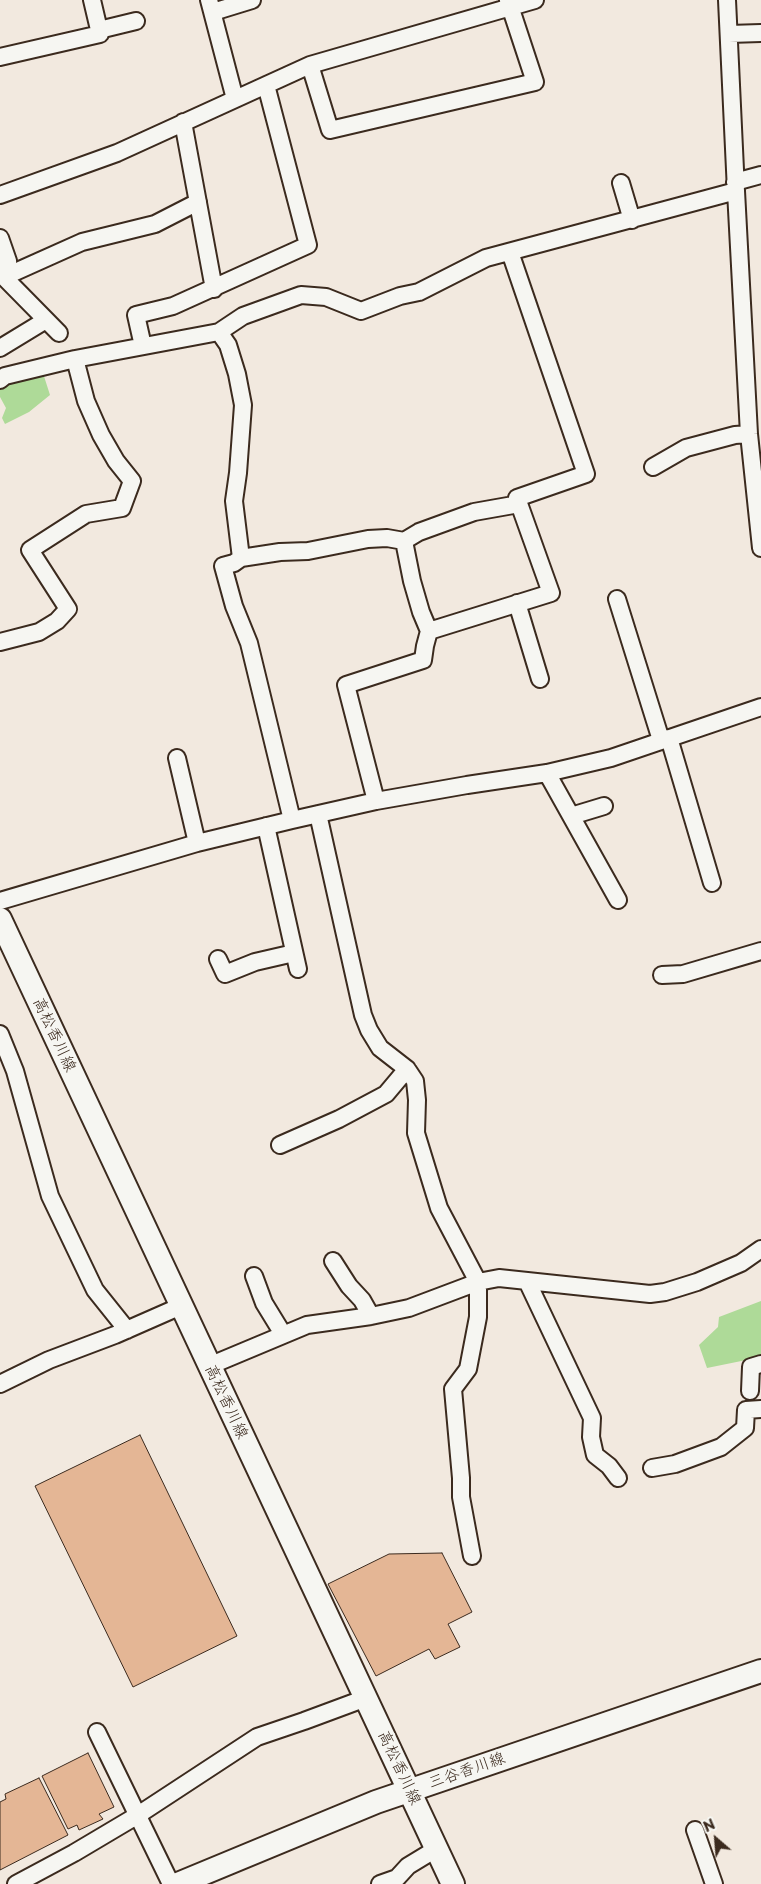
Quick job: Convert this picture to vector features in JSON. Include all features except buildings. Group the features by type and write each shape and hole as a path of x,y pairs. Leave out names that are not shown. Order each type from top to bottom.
{"main road":[{"name":"高松香川線","path":"0,919 453,1884"},
{"name":"三谷香川線","path":"178,1884 376,1802 761,1671"}],"street":[{"path":"0,58 100,34 92,0"},
{"path":"235,98 211,6 252,0"},
{"path":"0,195 117,153 266,84 310,66 509,4 535,0"},
{"path":"727,0 750,434 761,548"},
{"path":"310,66 330,130 535,82 509,4"},
{"path":"99,30 136,21"},
{"path":"729,34 761,33"},
{"path":"143,346 136,315 172,306 214,289 308,245 266,84"},
{"path":"183,122 214,289"},
{"path":"0,380 5,376 76,359 219,332 243,316 301,295 326,297 360,311 400,296 419,292 486,258 632,220 736,186 761,175"},
{"path":"621,183 632,220"},
{"path":"1,272 82,242 155,224 198,202"},
{"path":"0,238 8,261 1,272"},
{"path":"429,631 551,593 517,498 586,474 510,252"},
{"path":"1,272 59,333"},
{"path":"0,348 46,320"},
{"path":"219,332 228,345 237,374 242,405 238,473 234,501 240,558"},
{"path":"0,642 39,632 57,621 68,609 30,550 86,514 122,508 132,481 116,461 101,435 86,401 76,359"},
{"path":"653,468 686,448 734,435 750,434"},
{"path":"292,820 249,644 234,606 223,566 234,563 240,558 280,552 308,551 368,539 387,538 404,541 419,532 474,512 519,504"},
{"path":"376,801 346,685 423,660 429,631 412,581 404,541"},
{"path":"617,599 712,883"},
{"path":"517,604 540,679"},
{"path":"0,901 196,843 266,826 376,801 547,773 611,758 761,707"},
{"path":"177,758 196,843"},
{"path":"547,773 618,900"},
{"path":"571,816 604,806"},
{"path":"318,814 363,1015 380,1048 407,1069 415,1081 417,1100 416,1133 440,1208 478,1282 478,1317 468,1369 453,1389 461,1478 460,1497 472,1556"},
{"path":"218,959 225,974 255,962 296,961 266,826"},
{"path":"662,975 683,974 761,951"},
{"path":"0,1034 15,1071 50,1196 95,1290 128,1330"},
{"path":"280,1146 339,1119 386,1094 407,1069"},
{"path":"209,1366 306,1325 371,1316 409,1308 478,1282 499,1278 650,1294 666,1292 697,1282 741,1262 761,1249"},
{"path":"333,1261 371,1316"},
{"path":"254,1276 264,1303 284,1334"},
{"path":"527,1281 592,1418 591,1437 595,1455 609,1466 618,1478"},
{"path":"0,1384 49,1360 128,1330 181,1306"},
{"path":"750,1391 751,1368 761,1364"},
{"path":"652,1468 675,1464 721,1447 745,1428 746,1410 761,1409"},
{"path":"16,1884 74,1854 138,1815 257,1737 366,1698"},
{"path":"97,1732 170,1884"},
{"path":"695,1830 714,1884"},
{"path":"380,1884 397,1878 408,1866 436,1849"}],"green space":[{"path":"42,370 50,395 29,412 5,424 2,418 6,408 0,397 0,384"},
{"path":"761,1301 761,1357 707,1368 699,1345 718,1327 719,1317"}]}
